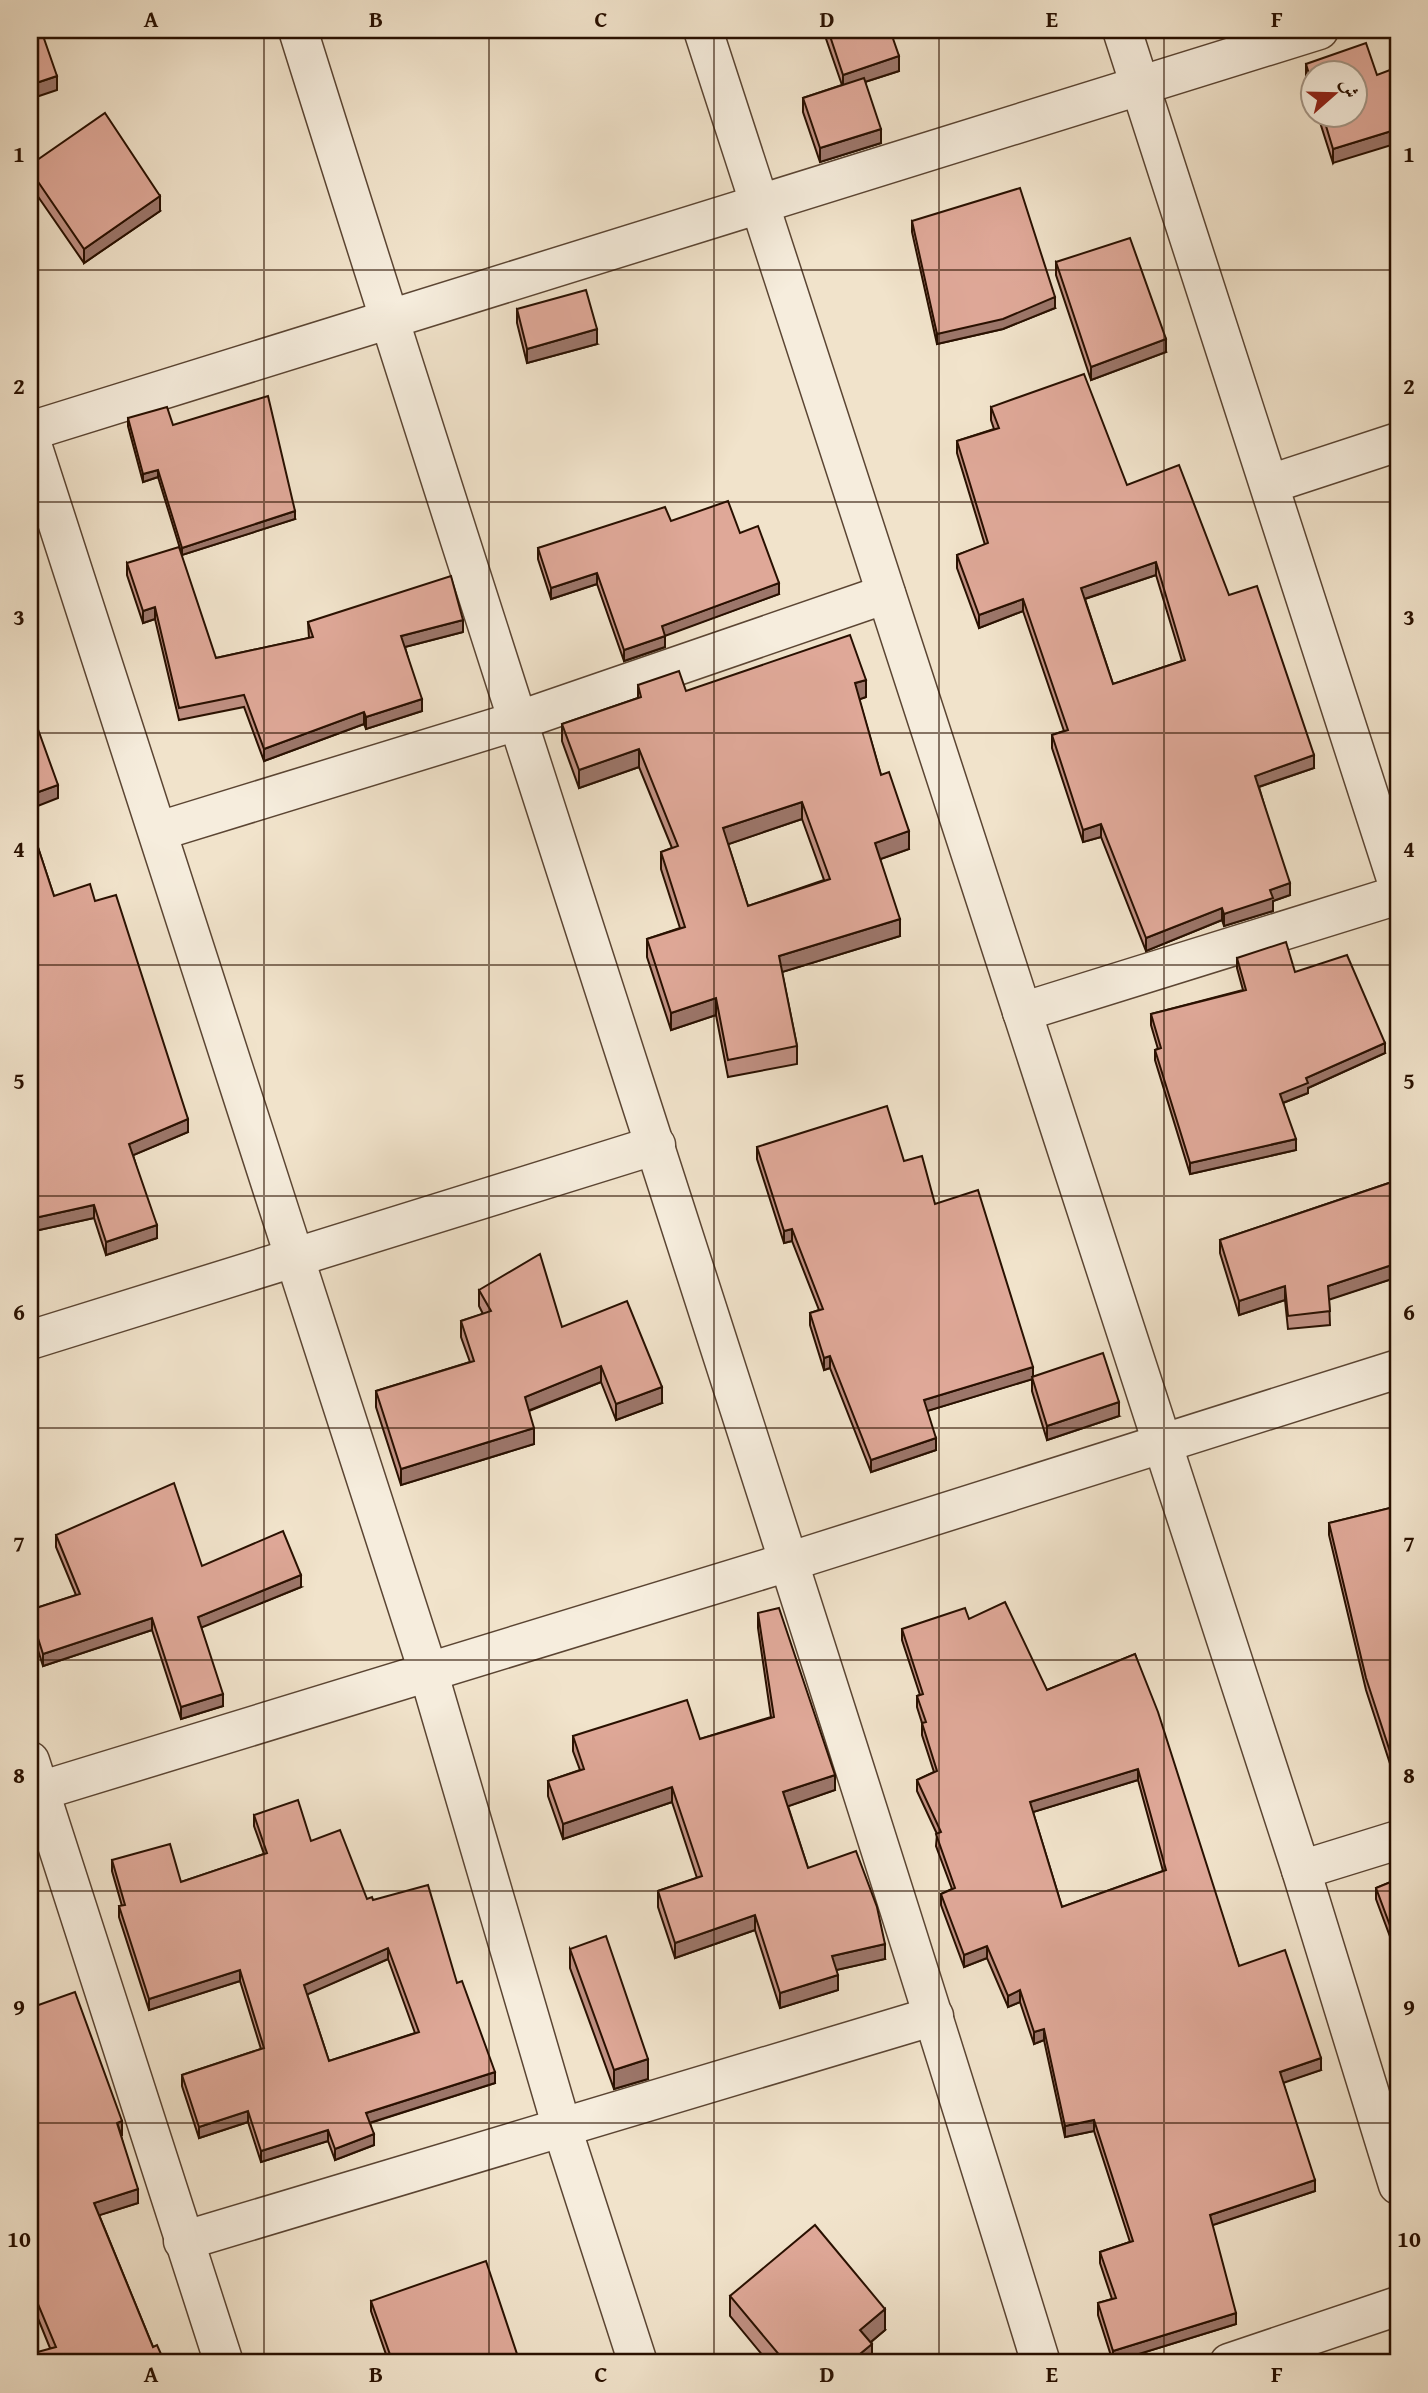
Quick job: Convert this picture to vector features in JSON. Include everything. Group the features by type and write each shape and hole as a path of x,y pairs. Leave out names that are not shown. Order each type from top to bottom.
{"street":[{"path":"299,30 517,721 656,1145 934,2016 1041,2363"},
{"path":"703,30 1301,1870 1398,2185"},
{"path":"1122,30 1398,885"},
{"path":"30,431 1319,30"},
{"path":"30,438 159,831 292,1257 428,1671 562,2128 638,2363"},
{"path":"1269,484 1398,442"},
{"path":"159,831 517,721 886,594"},
{"path":"1022,1012 1398,895"},
{"path":"30,1340 656,1145"},
{"path":"224,2363 33,1782 428,1671 788,1562 1398,1369"},
{"path":"1301,1870 1398,1840"},
{"path":"183,2241 934,2016"},
{"path":"1229,2363 1398,2306"}],"building":[{"path":"30,30 41,30 57,76 30,85"},
{"path":"828,30 890,30 899,56 843,75"},
{"path":"1366,43 1377,75 1398,67 1398,129 1333,149 1327,130 1368,130 1368,60 1317,60"},
{"path":"864,78 881,129 820,148 803,98"},
{"path":"105,113 160,196 84,249 30,170 30,165"},
{"path":"1020,188 1055,297 1003,319 937,334 912,221"},
{"path":"1130,238 1166,339 1091,367 1056,262"},
{"path":"586,290 597,329 527,349 517,309"},
{"path":"1084,374 1127,485 1179,465 1229,595 1257,586 1314,755 1255,776 1290,883 1270,890 1273,898 1224,914 1222,908 1146,938 1101,824 1083,830 1052,735 1068,730 1023,599 979,615 957,555 988,543 957,441 999,428 991,407","holes":["1156,562 1185,660 1113,684 1081,588"]},
{"path":"268,396 295,511 182,548 158,470 143,474 128,418 167,407 173,425"},
{"path":"728,501 740,533 758,526 779,583 662,626 665,636 624,650 597,573 551,588 538,548 665,507 671,521"},
{"path":"179,547 216,658 313,637 308,622 451,576 463,620 401,636 422,699 366,717 364,712 264,749 244,695 179,708 155,607 143,611 127,563"},
{"path":"850,635 866,680 855,683 881,775 889,772 909,831 875,843 900,919 779,956 797,1046 728,1060 716,998 671,1013 647,939 685,927 661,852 678,846 639,749 579,770 562,724 641,697 638,685 679,671 686,691","holes":["802,802 830,879 748,906 723,828"]},
{"path":"30,707 58,785 30,795"},
{"path":"30,823 54,896 90,884 95,901 116,895 188,1119 129,1144 157,1225 106,1242 94,1205 30,1219"},
{"path":"1286,942 1295,972 1347,955 1385,1043 1306,1078 1308,1083 1280,1094 1296,1139 1190,1163 1155,1050 1161,1048 1151,1014 1246,990 1237,958"},
{"path":"887,1106 904,1161 922,1156 935,1204 978,1190 1033,1367 924,1400 936,1438 871,1460 830,1356 824,1358 810,1313 823,1309 792,1229 784,1231 757,1147"},
{"path":"1398,1180 1398,1263 1328,1286 1330,1311 1288,1316 1285,1286 1239,1301 1220,1240"},
{"path":"540,1254 562,1327 627,1301 662,1387 616,1404 601,1366 525,1397 534,1428 401,1469 376,1391 474,1361 461,1321 491,1311 479,1290"},
{"path":"1103,1353 1119,1402 1047,1426 1032,1377"},
{"path":"174,1483 202,1566 283,1531 301,1575 198,1617 223,1694 181,1707 152,1618 43,1654 30,1613 30,1610 80,1594 56,1535"},
{"path":"1398,1506 1396,1770 1366,1678 1329,1523"},
{"path":"1005,1602 1047,1690 1135,1654 1158,1712 1239,1966 1285,1950 1321,2058 1280,2072 1315,2180 1210,2215 1236,2313 1113,2351 1098,2303 1116,2298 1100,2252 1133,2241 1094,2120 1065,2126 1044,2029 1034,2032 1020,1990 1008,1996 987,1946 964,1955 941,1894 955,1888 936,1834 941,1832 917,1780 937,1771 922,1723 926,1722 917,1696 923,1694 902,1629 965,1608 969,1619","holes":["1138,1769 1166,1870 1062,1907 1030,1802"]},
{"path":"779,1608 835,1775 783,1792 808,1868 856,1851 877,1907 885,1944 832,1956 838,1975 780,1993 755,1915 675,1943 658,1891 702,1876 672,1787 563,1824 548,1781 584,1769 573,1736 687,1700 700,1739 774,1717 758,1613"},
{"path":"298,1800 311,1841 340,1830 367,1899 372,1897 373,1900 428,1885 457,1983 462,1981 495,2072 366,2113 374,2134 335,2149 328,2130 261,2151 248,2111 199,2127 182,2075 264,2048 240,1970 149,1999 119,1906 125,1905 112,1860 170,1844 181,1882 267,1853 254,1815","holes":["388,1948 419,2032 329,2061 304,1985"]},
{"path":"1398,1879 1398,1947 1376,1888"},
{"path":"606,1936 648,2059 614,2070 570,1949"},
{"path":"75,1992 122,2121 117,2123 138,2189 94,2203 153,2347 157,2345 165,2363 30,2363 30,2354 56,2347 30,2285 30,2008"},
{"path":"815,2225 885,2309 860,2330 872,2344 849,2363 786,2363 730,2296"},
{"path":"486,2261 520,2363 393,2363 371,2301"}]}
